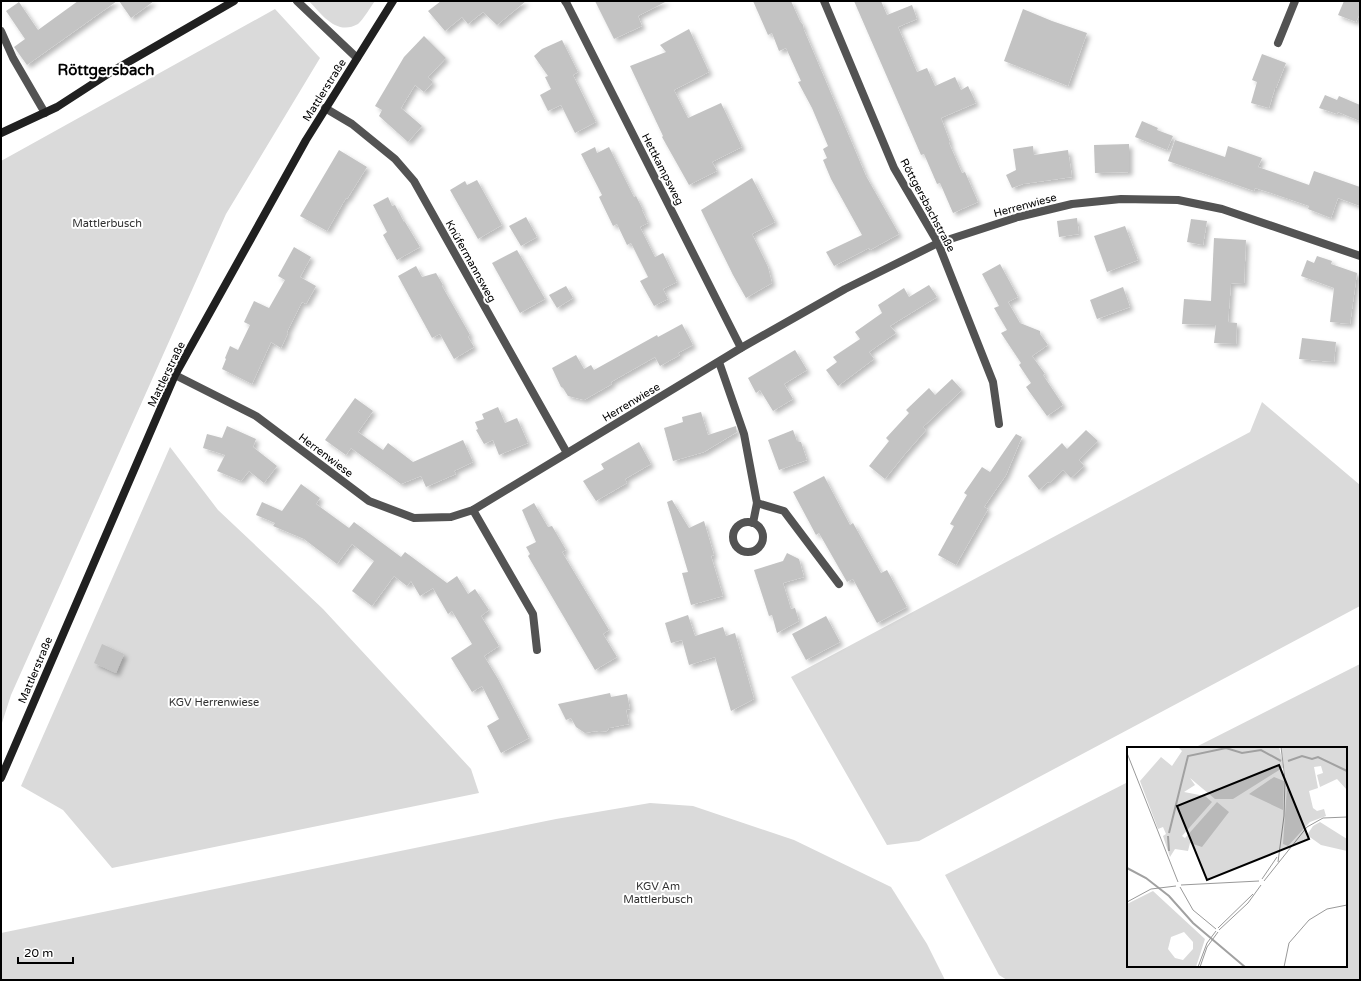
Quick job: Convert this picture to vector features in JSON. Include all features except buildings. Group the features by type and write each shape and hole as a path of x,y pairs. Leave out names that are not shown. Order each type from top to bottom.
{"street":[{"path":"1,133 57,107 111,72 234,1"},
{"path":"297,1 357,58"},
{"name":"Mattlerstraße","path":"1,778 175,375 302,147 393,1"},
{"name":"Hettkampsweg","path":"565,1 741,348"},
{"name":"Röttgersbachstraße","path":"824,1 894,168 938,243 993,382 999,424"},
{"path":"1278,43 1295,1"},
{"path":"1,31 13,58 45,113"},
{"name":"Knüfermannsweg","path":"325,108 352,124 395,159 414,181 567,453"},
{"name":"Herrenwiese","path":"175,375 256,416 369,502 414,518 451,518 473,510 741,348 845,290 938,243 1018,217 1072,204 1121,198 1178,200 1222,209 1360,256"},
{"path":"719,362 744,434 757,503 753,523"},
{"path":"757,503 784,511 839,584"},
{"path":"473,510 533,614 537,650"}],"green space":[{"path":"309,1 375,1 358,24 350,27 343,27 337,26 330,22"},
{"name":"Mattlerbusch","path":"275,9 320,58 226,214 11,695 1,726 1,161"},
{"path":"1262,402 1360,485 1360,606 919,841 887,845 791,677 1250,432"},
{"name":"KGV Herrenwiese","path":"170,447 218,510 323,609 471,769 479,793 112,868 63,810 21,786"},
{"path":"1360,664 1360,980 1007,980 999,975 945,875 1127,783 1127,967 1347,967 1347,747 1196,747"},
{"name":"KGV Am Mattlerbusch","path":"650,803 693,806 794,840 891,887 927,944 945,980 1,980 1,933 556,819"}],"district":[{"name":"Röttgersbach","path":"106,70"}]}
